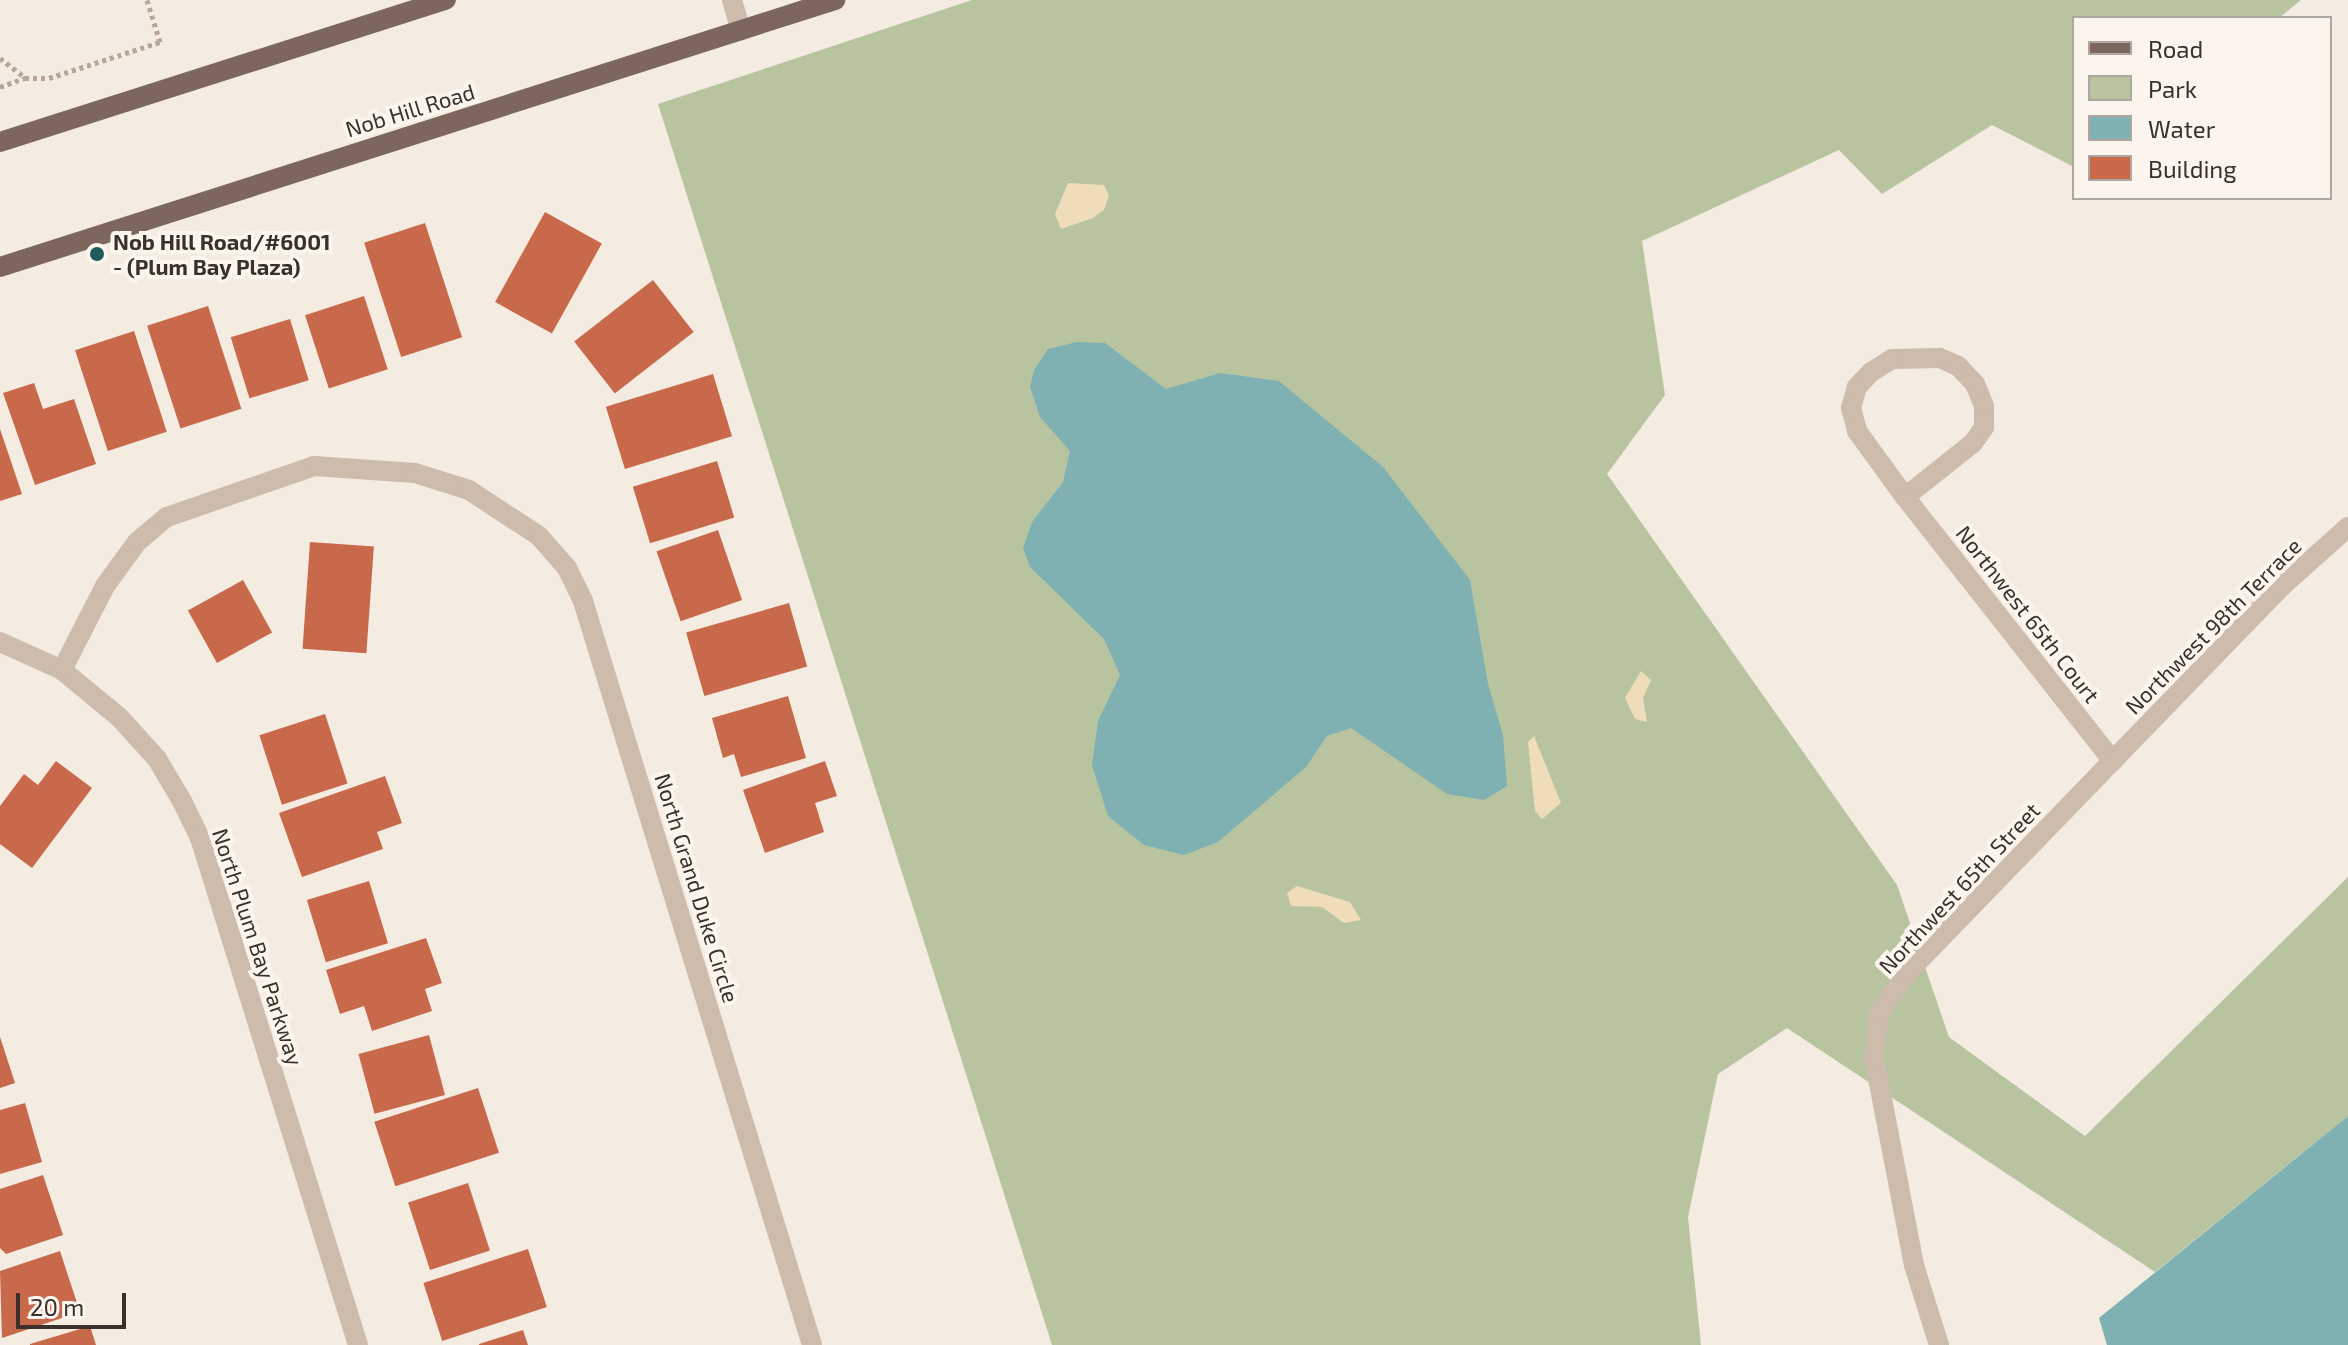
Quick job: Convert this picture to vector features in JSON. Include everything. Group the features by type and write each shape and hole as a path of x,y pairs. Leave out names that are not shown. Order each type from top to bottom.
{"main road":[{"path":"0,142 446,0"},
{"name":"Nob Hill Road","path":"1,262 835,0"}],"street":[{"path":"732,0 741,31"},
{"name":"Northwest 65th Court","path":"1905,497 1973,443 1984,427 1984,406 1975,384 1958,366 1940,358 1892,359 1857,387 1851,408 1857,431 1905,497 2113,761"},
{"name":"North Grand Duke Circle","path":"62,670 105,586 137,542 167,517 314,466 415,473 469,490 539,536 567,568 583,601 812,1345"},
{"name":"Northwest 98th Terrace","path":"2113,761 2282,586 2348,527"},
{"name":"North Plum Bay Parkway","path":"0,642 62,670 120,718 157,759 200,838 358,1345"},
{"name":"Northwest 65th Street","path":"1939,1345 1914,1265 1874,1057 1879,1013 1907,973 2113,761"}],"path":[{"path":"0,87 25,78 49,78 160,42 147,0"},
{"path":"0,58 25,78"}],"green space":[{"path":"972,0 2301,0 2281,16 2072,16 2072,166 1992,125 1882,194 1839,150 1642,241 1665,395 1607,474 1897,885 1949,1037 2085,1136 2348,877 2348,1116 2155,1272 1787,1028 1718,1074 1688,1217 1701,1345 1052,1345 658,104"}],"sand":[{"path":"1068,183 1104,185 1109,196 1104,210 1093,218 1061,229 1055,214"},
{"path":"1641,671 1651,680 1643,698 1647,722 1635,719 1625,698"},
{"path":"1534,736 1561,803 1542,819 1535,811 1528,742"},
{"path":"1297,886 1350,902 1361,920 1344,923 1322,907 1291,906 1287,893"}],"water":[{"path":"1077,342 1105,343 1166,389 1220,373 1279,381 1383,467 1470,580 1488,684 1503,735 1507,786 1484,800 1447,794 1351,728 1327,736 1306,767 1218,842 1184,855 1144,845 1108,816 1092,765 1098,721 1120,675 1104,639 1030,567 1023,548 1032,522 1063,482 1070,451 1040,417 1030,387 1034,370 1048,349"},
{"path":"2348,1116 2348,1345 2107,1345 2099,1318"}],"building":[{"path":"545,212 602,244 552,334 495,302"},
{"path":"425,223 462,337 401,357 364,243"},
{"path":"653,280 694,332 615,394 574,342"},
{"path":"364,296 388,369 329,388 305,315"},
{"path":"208,306 241,409 181,428 147,326"},
{"path":"290,319 309,380 249,398 231,337"},
{"path":"134,331 167,432 108,451 75,350"},
{"path":"713,374 732,436 625,469 606,407"},
{"path":"34,383 43,409 74,399 96,464 35,485 3,393"},
{"path":"0,429 22,494 0,501"},
{"path":"717,461 734,517 650,543 633,487"},
{"path":"718,530 742,600 681,621 657,551"},
{"path":"310,542 374,546 366,653 303,649"},
{"path":"243,580 272,632 217,663 188,611"},
{"path":"789,603 807,666 704,696 686,632"},
{"path":"788,696 806,758 741,777 734,754 723,758 712,718"},
{"path":"325,714 348,783 282,805 259,735"},
{"path":"56,761 92,788 32,868 0,844 0,806 24,774 38,785"},
{"path":"825,761 837,796 815,803 824,832 765,853 743,790"},
{"path":"385,776 402,823 377,832 383,849 302,877 279,813"},
{"path":"369,881 388,943 326,962 307,900"},
{"path":"426,938 442,983 425,989 432,1011 372,1031 364,1006 340,1014 326,970"},
{"path":"429,1035 445,1095 375,1114 358,1054"},
{"path":"0,1037 15,1083 0,1088"},
{"path":"478,1088 499,1153 395,1186 374,1122"},
{"path":"25,1103 42,1162 0,1174 0,1110"},
{"path":"43,1175 63,1235 6,1254 0,1248 0,1189"},
{"path":"468,1183 490,1251 430,1270 408,1202"},
{"path":"528,1249 547,1307 442,1341 423,1283"},
{"path":"60,1251 80,1312 2,1338 0,1271"},
{"path":"90,1326 96,1345 30,1345 30,1344"},
{"path":"523,1330 528,1345 479,1345 479,1344"}],"place":[{"name":"Nob Hill Road/#6001 - (Plum Bay Plaza)","path":"97,254"}]}
